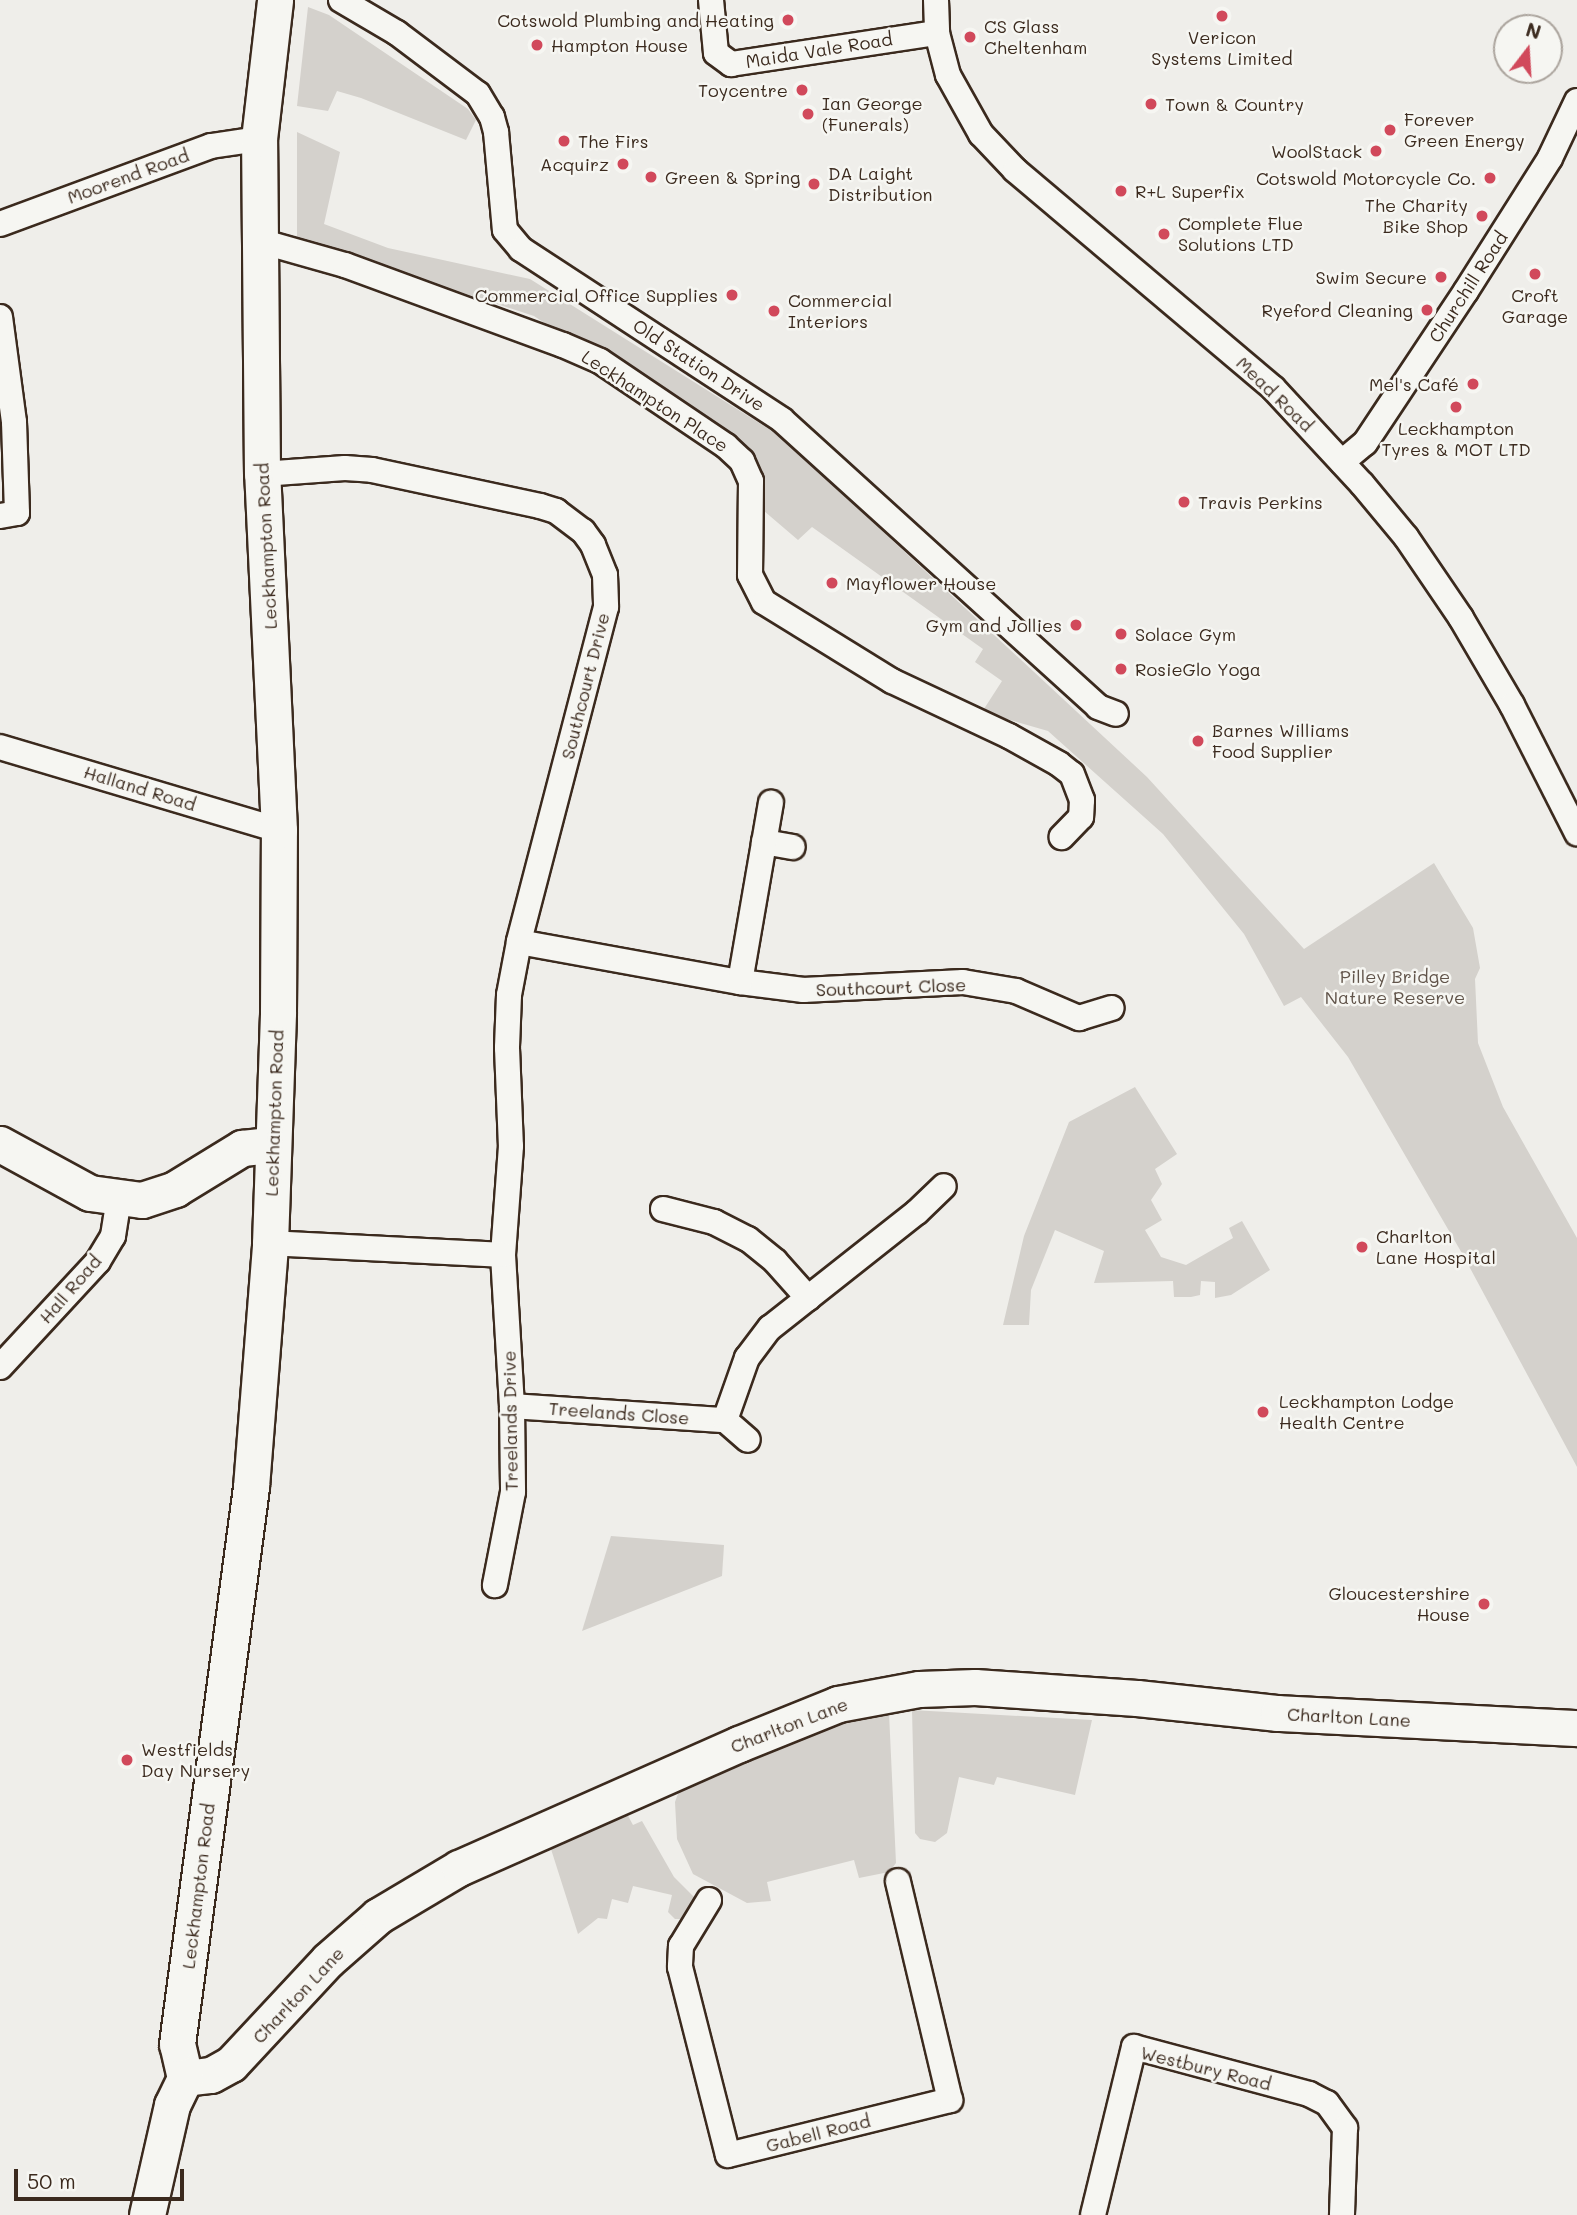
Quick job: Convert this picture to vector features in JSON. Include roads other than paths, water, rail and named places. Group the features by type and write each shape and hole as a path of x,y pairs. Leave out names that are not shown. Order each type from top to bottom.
{"street":[{"name":"Leckhampton Road","path":"185,2078 177,2044 251,1487 270,1243 278,1012 279,830 262,474 259,139 275,0"},
{"name":"Old Station Drive","path":"341,0 397,33 478,94 492,117 496,132 505,230 521,249 782,420 1098,707 1116,714"},
{"name":"Maida Vale Road","path":"711,0 716,53 731,64 937,33"},
{"name":"Mead Road","path":"936,0 941,54 956,94 997,153 1273,388 1342,462 1406,537 1461,618 1513,705 1577,833"},
{"name":"Churchill Road","path":"1342,462 1365,443 1466,291 1550,158 1577,100"},
{"name":"Moorend Road","path":"0,224 211,146 259,139"},
{"name":"Leckhampton Place","path":"260,242 345,265 600,361 726,446 742,461 751,481 750,575 764,602 892,681 1009,736 1072,774 1080,791 1081,817 1062,838"},
{"path":"0,317 17,513 0,516"},
{"name":"Southcourt Drive","path":"262,474 345,468 372,470 524,502 556,511 583,531 593,545 605,575 606,607 519,942 509,995 507,1048"},
{"name":"Halland Road","path":"0,747 279,830"},
{"path":"740,982 771,803"},
{"path":"764,842 793,847"},
{"name":"Southcourt Close","path":"519,942 740,982 803,990 963,982 1016,991 1078,1028 1111,1008"},
{"name":"Treelands Drive","path":"495,1585 513,1492 512,1406 503,1255 511,1146 507,1048"},
{"path":"0,1143 90,1193 142,1200 175,1189 242,1148 273,1145"},
{"path":"748,1440 725,1420 747,1358 770,1328 918,1212 944,1186"},
{"name":"Hall Road","path":"0,1367 98,1261 113,1236 119,1199"},
{"path":"663,1209 714,1222 748,1239 775,1261 807,1298"},
{"path":"270,1243 503,1255"},
{"name":"Treelands Close","path":"512,1406 725,1420"},
{"name":"Charlton Lane","path":"185,2078 211,2075 231,2064 328,1960 378,1916 459,1868 752,1738 838,1704 919,1689 975,1687 1137,1698 1278,1713 1577,1728"},
{"name":"Gabell Road","path":"709,1900 687,1935 679,1959 728,2155 950,2100 898,1881"},
{"name":"Westbury Road","path":"1093,2215 1135,2047 1309,2094 1327,2103 1345,2128 1342,2215"},
{"path":"147,2215 173,2105 185,2078"}],"place":[{"name":"Vericon Systems Limited","path":"1222,16"},
{"name":"Cotswold Plumbing and Heating","path":"788,20"},
{"name":"CS Glass Cheltenham","path":"970,37"},
{"name":"Hampton House","path":"537,45"},
{"name":"Toycentre","path":"802,90"},
{"name":"Town & Country","path":"1151,104"},
{"name":"Ian George (Funerals)","path":"808,114"},
{"name":"Forever Green Energy","path":"1390,130"},
{"name":"The Firs","path":"564,141"},
{"name":"WoolStack","path":"1376,151"},
{"name":"Acquirz","path":"623,164"},
{"name":"Green & Spring","path":"651,177"},
{"name":"Cotswold Motorcycle Co.","path":"1490,178"},
{"name":"DA Laight Distribution","path":"814,184"},
{"name":"R+L Superfix","path":"1121,191"},
{"name":"The Charity Bike Shop","path":"1482,216"},
{"name":"Complete Flue Solutions LTD","path":"1164,234"},
{"name":"Croft Garage","path":"1535,274"},
{"name":"Swim Secure","path":"1441,277"},
{"name":"Commercial Office Supplies","path":"732,295"},
{"name":"Ryeford Cleaning","path":"1427,310"},
{"name":"Commercial Interiors","path":"774,311"},
{"name":"Mel's Café","path":"1473,384"},
{"name":"Leckhampton Tyres & MOT LTD","path":"1456,407"},
{"name":"Travis Perkins","path":"1184,502"},
{"name":"Mayflower House","path":"832,583"},
{"name":"Gym and Jollies","path":"1076,625"},
{"name":"Solace Gym","path":"1121,634"},
{"name":"RosieGlo Yoga","path":"1121,669"},
{"name":"Barnes Williams Food Supplier","path":"1198,741"},
{"name":"Charlton Lane Hospital","path":"1362,1247"},
{"name":"Leckhampton Lodge Health Centre","path":"1263,1412"},
{"name":"Gloucestershire House","path":"1484,1604"},
{"name":"Westfields Day Nursery","path":"127,1760"}],"park label":[{"name":"Pilley Bridge Nature Reserve","path":"1395,988"}]}
